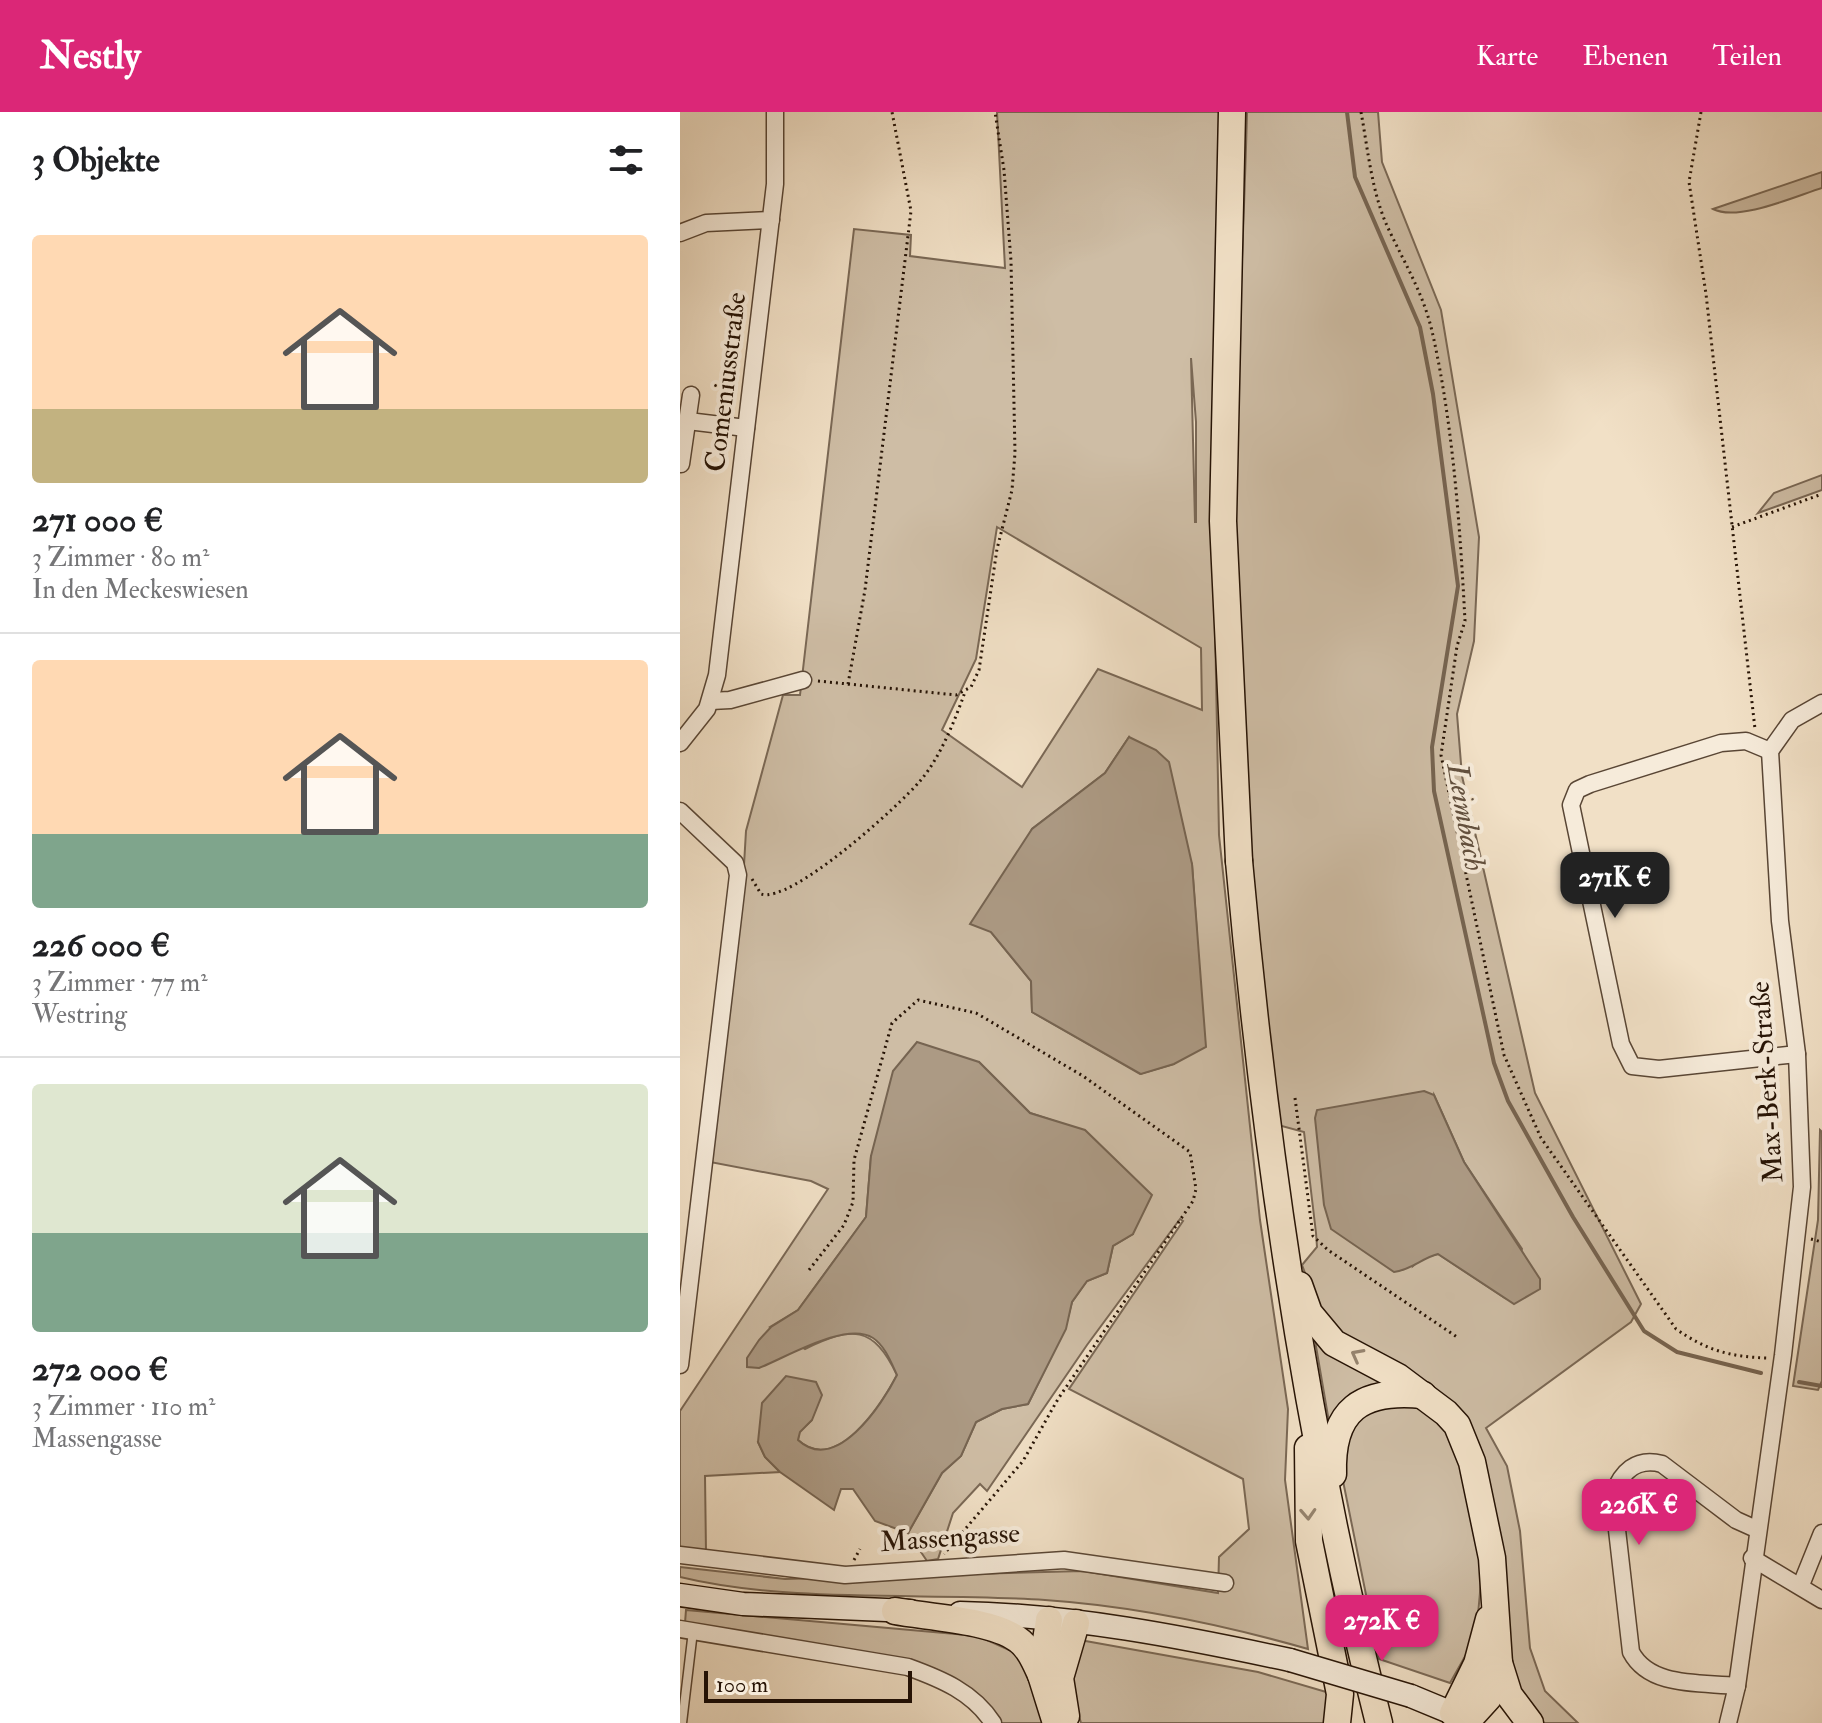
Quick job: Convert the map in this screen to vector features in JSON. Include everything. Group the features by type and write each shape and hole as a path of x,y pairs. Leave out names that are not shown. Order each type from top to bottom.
{"main road":[{"path":"1232,112 1223,521 1239,861 1253,1016 1284,1253 1309,1409 1379,1723"},
{"path":"1284,1253 1309,1313 1334,1343 1398,1377 1457,1425 1472,1462 1492,1558 1499,1663 1509,1695 1530,1723"},
{"path":"1334,1525 1332,1450 1340,1426 1357,1405 1378,1394 1423,1395"},
{"path":"1309,1409 1309,1541 1340,1694 1337,1723"},
{"path":"680,1595 743,1604 989,1613 1198,1640 1290,1660 1411,1696 1466,1719"},
{"path":"1466,1719 1494,1600"},
{"path":"895,1611 998,1630 1018,1639 1031,1654 1041,1675 1056,1723"},
{"path":"1041,1675 1049,1620"},
{"path":"1068,1723 1060,1678 1076,1623"},
{"path":"1466,1719 1488,1698 1499,1663"}],"street":[{"name":"Comeniusstraße","path":"680,743 711,701 717,675 777,167 775,112"},
{"path":"680,233 706,223 771,220"},
{"path":"681,464 691,395"},
{"path":"688,421 746,428"},
{"path":"711,701 730,700 773,685 803,680"},
{"path":"1797,1054 1659,1069 1632,1066 1621,1044 1571,805 1577,790 1590,784 1721,743 1746,741 1764,748 1792,720 1822,703"},
{"name":"Max-Berk-Straße","path":"1728,1723 1737,1686 1756,1529 1777,1399 1802,1187 1797,1054 1780,921 1764,748"},
{"path":"680,811 737,868 724,1016 680,1365"},
{"path":"1737,1686 1654,1676 1639,1668 1631,1652 1613,1495 1619,1479 1629,1468 1652,1461 1662,1464 1736,1520 1756,1529"},
{"path":"1801,1585 1822,1533"},
{"name":"Massengasse","path":"680,1555 845,1575 1064,1560 1225,1583"},
{"path":"1752,1558 1822,1600"},
{"path":"687,1630 908,1667 942,1679 966,1694 991,1720"}],"lane":[{"path":"682,1723 687,1630"}],"path":[{"path":"848,684 854,668 866,581 911,211 892,112"},
{"path":"737,868 749,872 761,894 769,896 799,883 832,859 921,781 981,663 1015,453 1011,261 1004,170 995,112"},
{"path":"1361,112 1371,168 1388,228 1416,278 1432,330 1448,434 1465,621 1457,646 1441,755 1504,1055 1541,1138 1676,1329 1705,1349 1732,1356 1782,1359"},
{"path":"1701,112 1689,182 1706,294 1732,527 1764,748"},
{"path":"1732,527 1822,494"},
{"path":"803,680 946,695 965,692"},
{"path":"809,1270 844,1225 853,1202 854,1160 892,1023 918,1000 976,1013 1083,1076 1190,1152 1196,1189 1193,1201 1058,1399 1023,1461 946,1548 940,1569"},
{"path":"1295,1098 1313,1236 1328,1250 1457,1337"}],"shaded area":[{"path":"997,112 1219,112 1213,517 1219,835 1260,1220 1288,1409 1285,1480 1308,1649 1178,1618 1078,1603 768,1591 680,1577 680,1567 785,1579 1083,1571 1218,1593 1219,1557 1249,1529 1243,1479 1069,1389 1183,1221 1180,1219 1087,1345 987,1491 980,1484 953,1513 938,1559 927,1561 908,1533 942,1473 961,1456 976,1422 1002,1409 1028,1404 1065,1329 1072,1302 1087,1281 1107,1273 1113,1246 1133,1234 1115,1163 1085,1131 1030,1113 979,1062 871,1156 866,1217 798,1310 770,1327 805,1349 848,1334 870,1339 888,1359 897,1375 890,1388 869,1418 842,1443 827,1449 813,1448 798,1440 799,1432 812,1420 758,1442 765,1457 780,1472 705,1476 706,1552 680,1548 680,1411 828,1189 811,1181 710,1162 741,916 746,831 783,695 800,695 854,229 911,235 910,256 1005,268","holes":["1191,358 1196,422 1196,522 1195,522","997,527 1201,648 1202,710 1098,669 1022,787 942,730 976,659","1129,737 1192,864 1197,934 1174,1064 1140,1074 1032,1012 1031,981 991,932 1032,829 1105,773"]},
{"path":"1247,112 1378,112 1382,162 1441,310 1479,537 1474,641 1457,714 1462,776 1535,1093 1641,1304 1631,1322 1486,1428 1507,1466 1520,1531 1530,1648 1545,1691 1578,1723 1544,1723 1529,1706 1510,1670 1474,1446 1339,1340 1319,1310 1302,1265 1317,1247 1316,1233 1304,1132 1278,1125 1256,927 1240,728 1234,535","holes":["1434,1095 1464,1162 1522,1249 1505,1298 1438,1254 1422,1258 1413,1266"]},
{"path":"1822,172 1822,188 1783,202 1737,212 1713,209"},
{"path":"1822,475 1822,490 1758,513 1774,493"},
{"path":"1129,737 1156,750 1169,762 1192,864 1206,1047 1174,1064 1141,1074 1032,1012 1031,981 991,932 970,924 1032,829 1105,773"},
{"path":"917,1042 979,1062 1030,1113 1085,1130 1152,1195 1133,1234 1113,1246 1107,1273 1087,1281 1072,1302 1066,1329 1028,1404 1002,1409 976,1422 961,1456 942,1473 908,1533 875,1521 853,1489 841,1489 834,1510 780,1472 765,1457 758,1442 762,1403 786,1376 816,1382 822,1395 812,1420 800,1432 798,1440 813,1448 827,1449 842,1443 856,1432 881,1403 897,1375 881,1345 861,1334 848,1334 816,1342 759,1368 747,1367 747,1358 771,1327 798,1310 866,1217 871,1156 893,1071"},
{"path":"1424,1091 1434,1095 1464,1162 1540,1279 1540,1289 1514,1304 1438,1254 1394,1272 1331,1229 1324,1205 1315,1118 1317,1110"},
{"path":"1820,1130 1822,1381 1818,1390 1793,1386 1818,1220"},
{"path":"1313,1329 1402,1385 1330,1428"},
{"path":"1375,1404 1418,1405 1444,1427 1467,1472 1483,1559 1476,1637 1450,1683 1379,1659 1342,1476 1348,1429"},
{"path":"686,1610 978,1636 1016,1653 1032,1678 1046,1723 1001,1723 968,1688 685,1623"},
{"path":"1080,1640 1258,1672 1333,1694 1328,1723 1081,1723 1071,1688"}],"waterway":[{"name":"Leimbach","path":"1347,112 1355,177 1420,327 1433,394 1458,586 1432,747 1434,791 1494,1063 1508,1101 1573,1217 1644,1331 1677,1352 1761,1373"},
{"name":"Leimbach","path":"1799,1382 1822,1386"}]}
